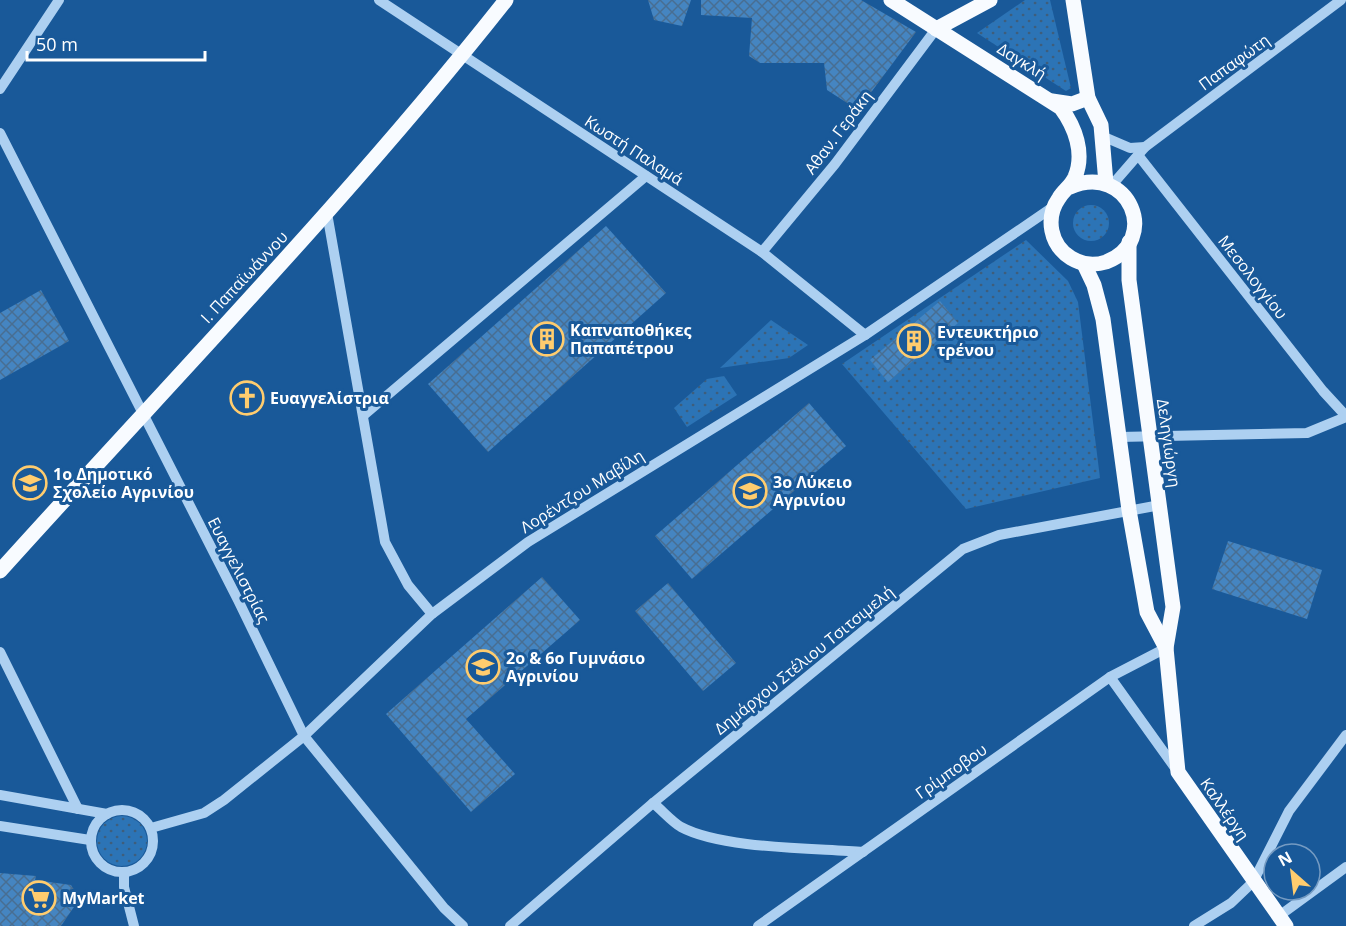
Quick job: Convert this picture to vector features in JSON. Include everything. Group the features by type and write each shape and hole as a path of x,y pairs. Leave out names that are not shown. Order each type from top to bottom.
{"main road":[{"name":"Ι. Παπαϊωάννου","path":"0,571 142,412 327,213 506,0"},
{"name":"Δαγκλή","path":"891,0 1052,101 1065,114 1075,133 1079,159 1070,188"},
{"path":"936,29 990,0"},
{"path":"1073,0 1088,98 1098,113 1109,184"},
{"path":"1052,101 1072,104 1088,98"},
{"path":"1082,182 1109,184 1121,192 1133,210 1133,232 1129,242 1113,259 1101,264 1084,264 1065,254 1056,244 1051,219 1053,207 1070,188 1082,182"},
{"name":"Δεληγιώργη","path":"1129,242 1128,280 1173,607 1166,648 1178,772"},
{"name":"Δεληγιώργη","path":"1084,264 1094,285 1101,310 1146,612 1166,648"},
{"name":"Καλλέργη","path":"1178,772 1282,921"}],"street":[{"path":"0,89 59,0"},
{"name":"Κωστή Παλαμά","path":"379,0 762,252 865,335"},
{"name":"Παπαφώτη","path":"1109,184 1141,151 1341,0"},
{"name":"Αθαν. Γεράκη","path":"762,252 835,164 927,37 936,29"},
{"name":"Ευαγγελιστρίας","path":"0,133 304,736 444,908 463,926"},
{"path":"1102,136 1141,151"},
{"name":"Μεσολογγίου","path":"1141,151 1323,391 1346,417"},
{"path":"364,415 646,176"},
{"name":"Λορέντζου Μαβίλη","path":"151,828 204,813 224,800 304,736 432,614 528,542 865,335 1053,207"},
{"path":"327,213 364,415 377,510 385,542 408,585 432,614"},
{"path":"1119,437 1307,433 1346,417"},
{"name":"Δημάρχου Στέλιου Τσιτσιμελή","path":"510,926 654,803 963,549 999,535 1160,505"},
{"name":"Γρίμποβου","path":"758,926 1110,677 1166,648"},
{"path":"0,652 78,809"},
{"path":"1110,677 1178,772"},
{"path":"1194,926 1231,903 1253,882 1289,811 1346,735"},
{"path":"0,795 107,814 116,811 136,813 151,828 153,847 149,856 134,870 124,872 104,867 97,859 90,840 93,830 107,814"},
{"path":"654,803 679,826 698,834 727,841 863,852"},
{"path":"0,826 90,840"},
{"path":"1282,921 1346,867"},
{"path":"124,872 124,887 134,926"}],"shaded area":[{"path":"1025,0 1050,0 1071,88 1066,91 977,33"},
{"path":"1091,205 1104,210 1109,223 1104,236 1091,241 1078,236 1073,223 1078,210"},
{"path":"1026,240 1068,281 1078,302 1100,478 966,509 842,364"},
{"path":"771,320 808,345 789,358 720,368"},
{"path":"724,376 737,395 687,427 674,408 707,379"},
{"path":"122,816 140,823 147,841 140,859 122,866 104,859 97,841 104,823"}],"building":[{"path":"648,0 691,0 682,26 654,20"},
{"path":"701,0 861,0 916,32 858,110 827,90 824,63 760,63 749,56 752,18 701,15"},
{"name":"Καπναποθήκες Παπαπέτρου","path":"606,226 666,293 488,452 428,384"},
{"path":"41,290 69,341 0,380 0,313"},
{"name":"Εντευκτήριο τρένου","path":"940,301 958,323 888,382 870,360"},
{"name":"3ο Λύκειο Αγρινίου","path":"809,403 846,446 692,579 655,536"},
{"path":"1228,541 1322,570 1307,619 1212,589"},
{"name":"2ο & 6ο Γυμνάσιο Αγρινίου","path":"542,577 580,620 466,719 515,774 471,812 386,714"},
{"path":"668,583 736,663 703,691 635,611"},
{"name":"MyMarket","path":"0,873 36,876 35,880 71,885 78,896 76,904 61,926 0,926"}],"place":[{"name":"Καπναποθήκες Παπαπέτρου","path":"547,339"},
{"name":"Εντευκτήριο τρένου","path":"914,341"},
{"name":"Ευαγγελίστρια","path":"247,398"},
{"name":"1ο Δημοτικό Σχολείο Αγρινίου","path":"30,483"},
{"name":"3ο Λύκειο Αγρινίου","path":"750,491"},
{"name":"2ο & 6ο Γυμνάσιο Αγρινίου","path":"483,667"},
{"name":"MyMarket","path":"39,898"}]}
